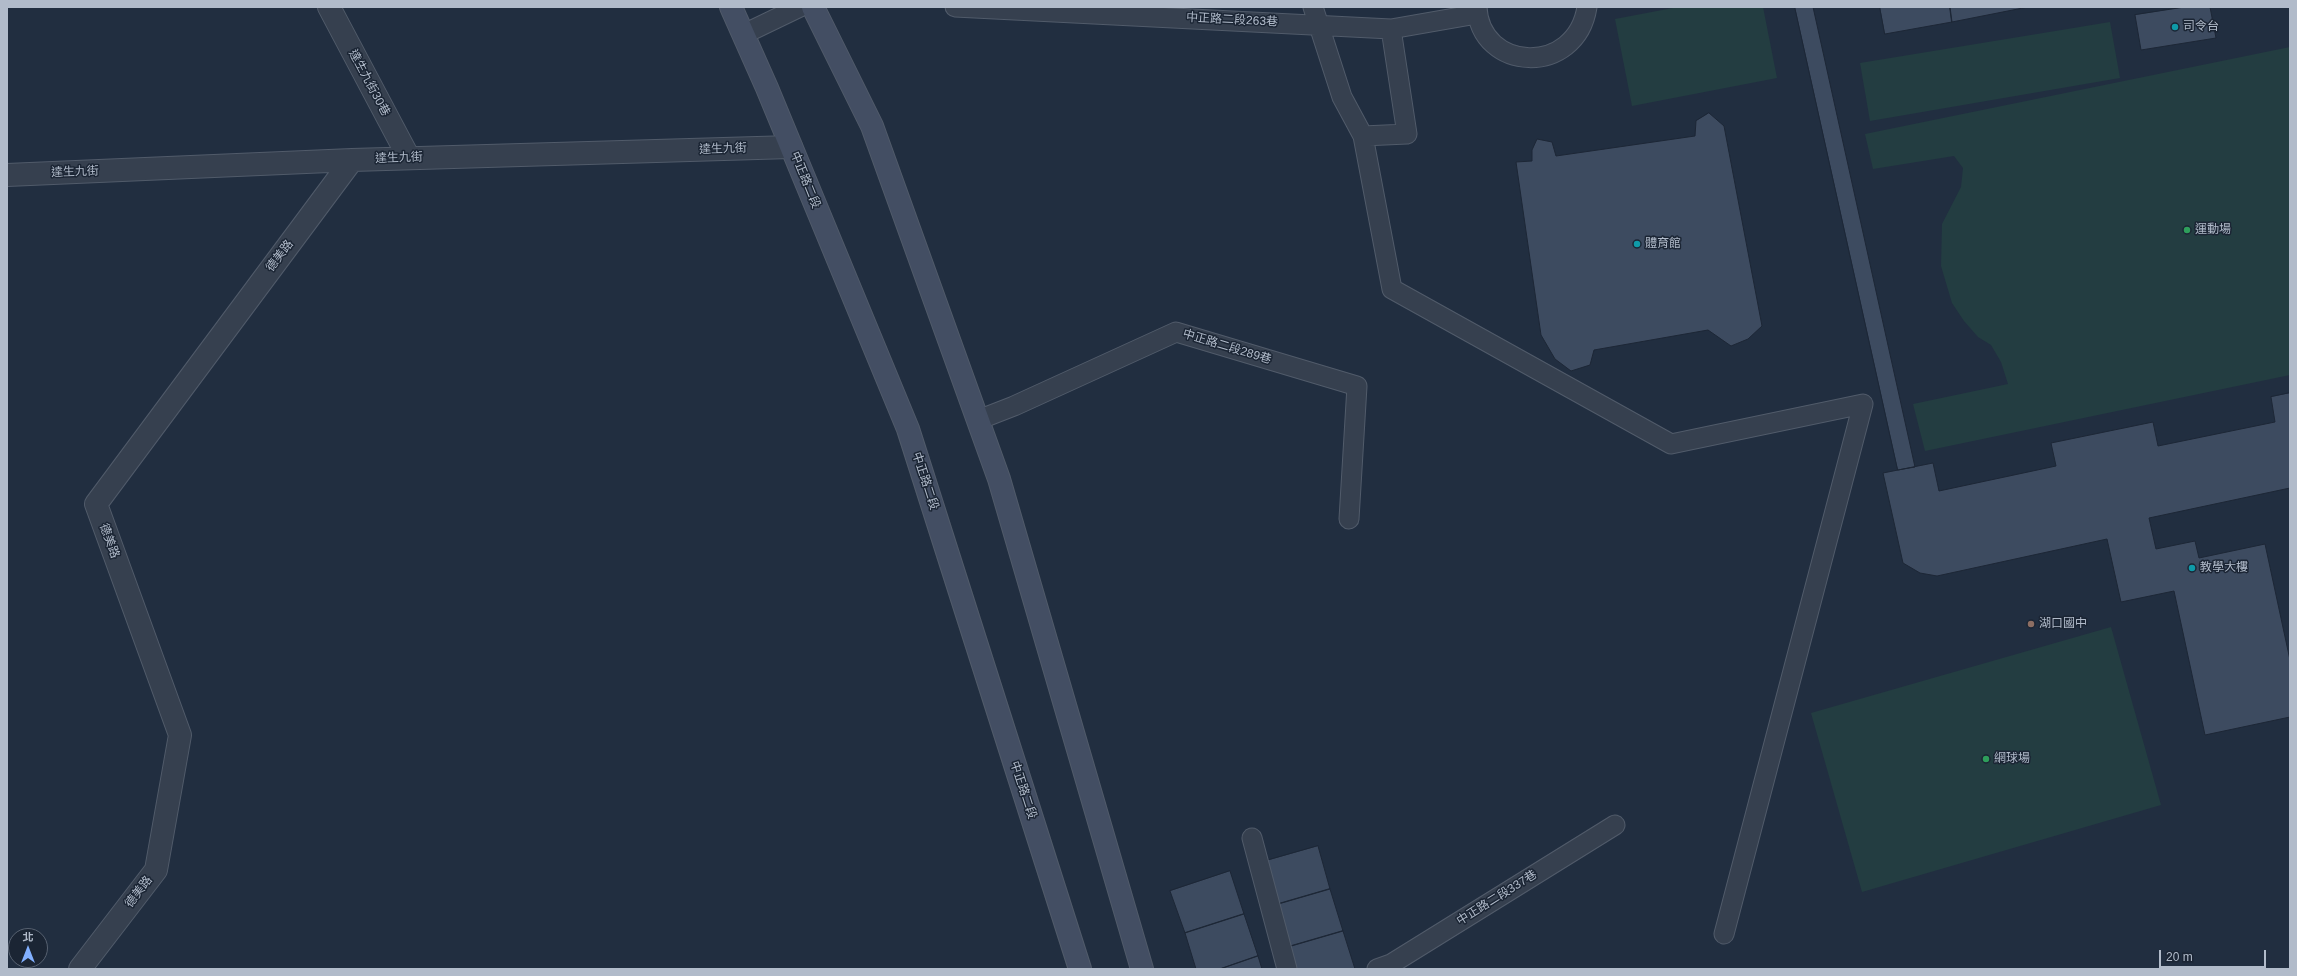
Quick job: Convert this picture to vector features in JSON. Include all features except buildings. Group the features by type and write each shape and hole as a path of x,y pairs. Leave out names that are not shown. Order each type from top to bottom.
{"main road":[{"name":"中正路二段","path":"731,7 744,34 908,429 1080,969"},
{"path":"812,7 872,126 999,479 1142,969"}],"street":[{"name":"達生九街30巷","path":"330,7 409,158"},
{"name":"達生九街","path":"7,175 352,160 791,147"},
{"name":"德美路","path":"80,969 156,870 180,735 96,504 352,160"}],"lane":[{"path":"744,34 800,7"},
{"name":"中正路二段263巷","path":"955,7 1316,16 1364,27 1391,29 1477,11"},
{"path":"1477,11 1484,31 1496,45 1511,55 1529,58 1547,56 1563,49 1577,36 1585,20 1587,7"},
{"path":"1316,16 1342,97 1363,136 1392,289 1671,444 1863,404 1724,934"},
{"path":"1363,136 1406,134 1391,29"},
{"name":"中正路二段289巷","path":"978,420 1014,406 1176,332 1357,386 1349,519"},
{"name":"中正路二段337巷","path":"1378,969 1391,964 1615,825"},
{"path":"1252,838 1287,969"}],"green space":[{"path":"1678,7 1763,7 1777,78 1632,106 1615,19"},
{"path":"2110,22 2120,78 1870,121 1860,63"},
{"path":"2290,47 2290,375 1925,451 1913,404 2008,384 2001,362 1991,345 1978,337 1964,321 1952,303 1941,266 1942,224 1961,187 1963,168 1954,156 1873,169 1865,134"},
{"name":"網球場","path":"2111,627 2161,805 1862,892 1811,713"}],"place":[{"name":"司令台","path":"2175,27"},
{"name":"運動場","path":"2187,230"},
{"name":"體育館","path":"1637,244"},
{"name":"教學大樓","path":"2192,568"},
{"name":"湖口國中","path":"2031,624"},
{"name":"網球場","path":"1986,759"}]}
